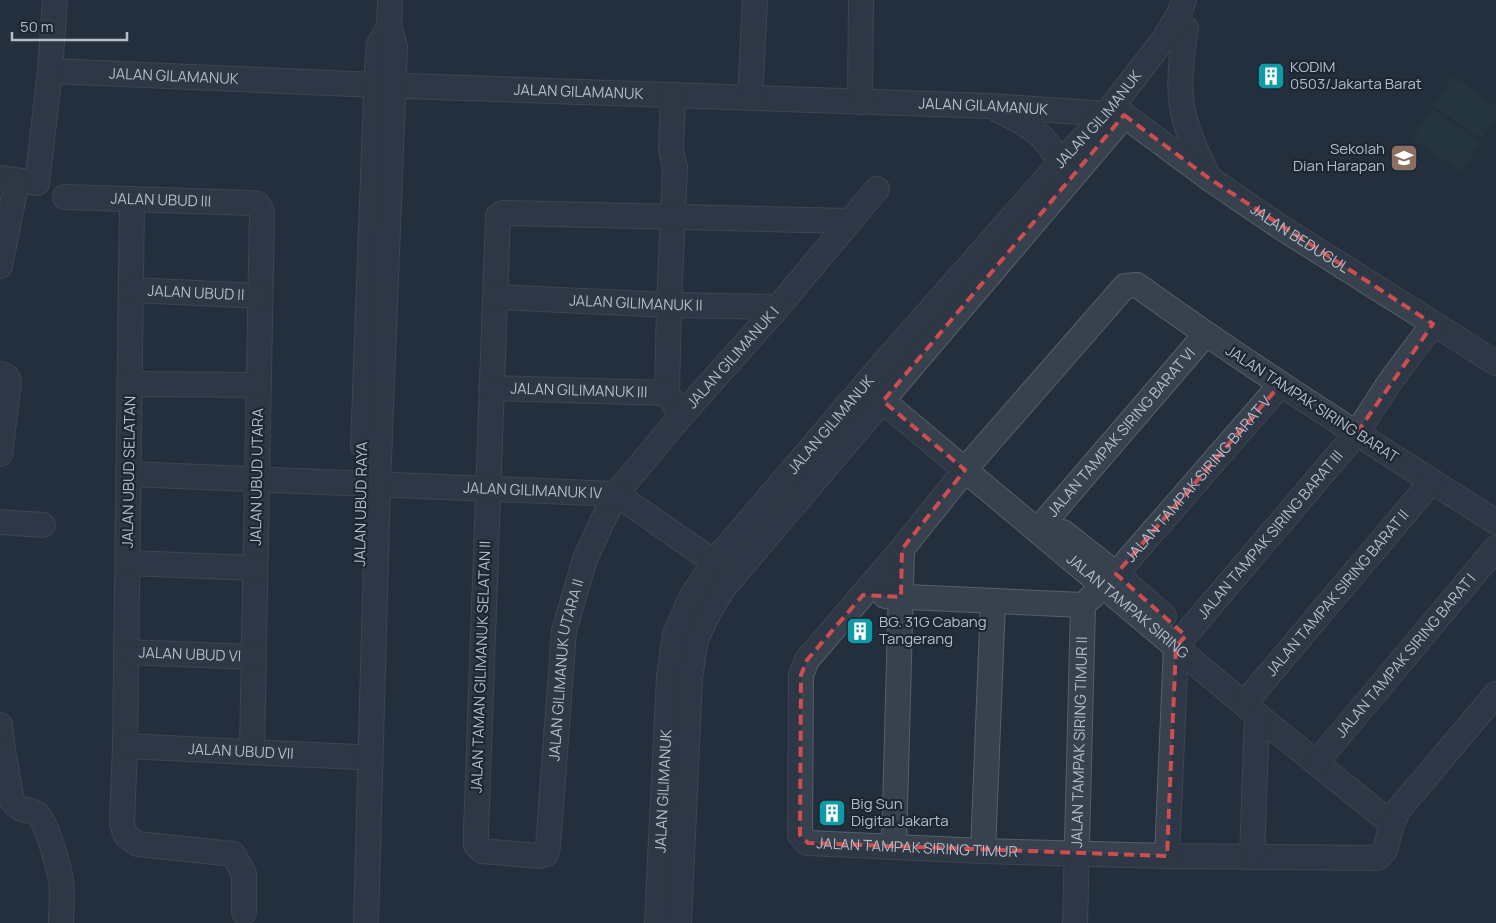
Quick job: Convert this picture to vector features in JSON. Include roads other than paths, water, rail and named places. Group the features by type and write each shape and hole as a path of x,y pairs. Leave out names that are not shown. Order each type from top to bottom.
{"street":[{"path":"0,266 18,180 50,70 55,0"},
{"name":"JALAN UBUD RAYA","path":"352,923 356,757 370,484 385,85 395,47 389,26 390,0"},
{"path":"750,98 754,0"},
{"path":"860,102 861,0"},
{"name":"JALAN GILIMANUK","path":"679,923 690,677 696,639 710,610 725,586 879,387 1060,162 1116,114 1173,24 1184,0"},
{"name":"JALAN GILIMANUK","path":"657,923 669,676 676,634 692,596 714,562 879,387 1170,54 1194,11 1195,0"},
{"path":"1186,28 1179,78 1181,108 1189,136 1210,179"},
{"name":"JALAN GILAMANUK","path":"50,70 385,85 990,106 1116,114"},
{"path":"679,96 683,150 676,166 667,393 681,416"},
{"path":"990,106 1020,120 1038,133 1050,145 1060,162"},
{"name":"JALAN BEDUGUL","path":"1116,114 1282,228 1496,363"},
{"name":"JALAN GILIMANUK I","path":"616,494 681,416 778,307 877,189"},
{"name":"JALAN UBUD III","path":"65,197 258,204"},
{"name":"JALAN UBUD SELATAN","path":"132,199 128,563 122,824 126,836 138,844 233,854 244,874 244,912"},
{"name":"JALAN UBUD UTARA","path":"252,752 262,212 258,204"},
{"name":"JALAN TAMAN GILIMANUK SELATAN II","path":"546,854 540,856 482,851 476,845 497,218 502,213 673,216"},
{"path":"673,216 850,221"},
{"name":"JALAN TAMPAK SIRING BARAT","path":"1131,284 1137,286 1205,335 1356,434 1496,522"},
{"name":"JALAN TAMPAK SIRING TIMUR","path":"1131,284 1125,286 970,465 902,549 807,660 801,675 800,835 808,843 983,851 1166,856 1377,858 1386,850 1396,817"},
{"name":"JALAN UBUD II","path":"131,290 260,296"},
{"name":"JALAN GILIMANUK II","path":"495,297 669,305 778,307"},
{"name":"JALAN TAMPAK SIRING BARAT III","path":"1181,641 1356,434 1433,324"},
{"name":"JALAN TAMPAK SIRING BARAT VI","path":"1041,524 1205,335"},
{"path":"0,374 6,375 9,382 0,454"},
{"path":"130,384 259,385"},
{"name":"JALAN TAMPAK SIRING BARAT V","path":"1109,580 1281,384"},
{"name":"JALAN TAMPAK SIRING","path":"879,387 910,405 970,465 1181,641 1251,704 1396,817"},
{"name":"JALAN GILIMANUK III","path":"491,388 667,393"},
{"name":"JALAN GILIMANUK IV","path":"128,474 616,494 714,562"},
{"name":"JALAN TAMPAK SIRING BARAT II","path":"1251,704 1432,481"},
{"name":"JALAN UBUD RAYA","path":"366,923 370,484"},
{"name":"JALAN GILIMANUK UTARA II","path":"546,854 564,631 585,559 616,494"},
{"path":"0,522 43,525"},
{"name":"JALAN TAMPAK SIRING BARAT I","path":"1321,757 1496,548"},
{"path":"894,846 902,549"},
{"path":"128,563 255,568"},
{"path":"863,595 1083,605 1109,580"},
{"path":"983,851 993,602"},
{"name":"JALAN TAMPAK SIRING TIMUR II","path":"1075,923 1083,605"},
{"path":"1166,856 1181,641"},
{"name":"JALAN UBUD VI","path":"126,652 254,657"},
{"path":"1396,817 1496,694"},
{"path":"1251,704 1252,857"},
{"path":"0,725 2,752 12,801 16,806 40,817 56,857 61,881 61,923"},
{"name":"JALAN UBUD VII","path":"125,746 356,757"}],"place":[{"name":"KODIM 0503/Jakarta Barat","path":"1271,76"},
{"name":"Sekolah Dian Harapan","path":"1404,158"},
{"name":"BG. 31G Cabang Tangerang","path":"860,631"},
{"name":"Big Sun Digital Jakarta","path":"832,813"}]}
